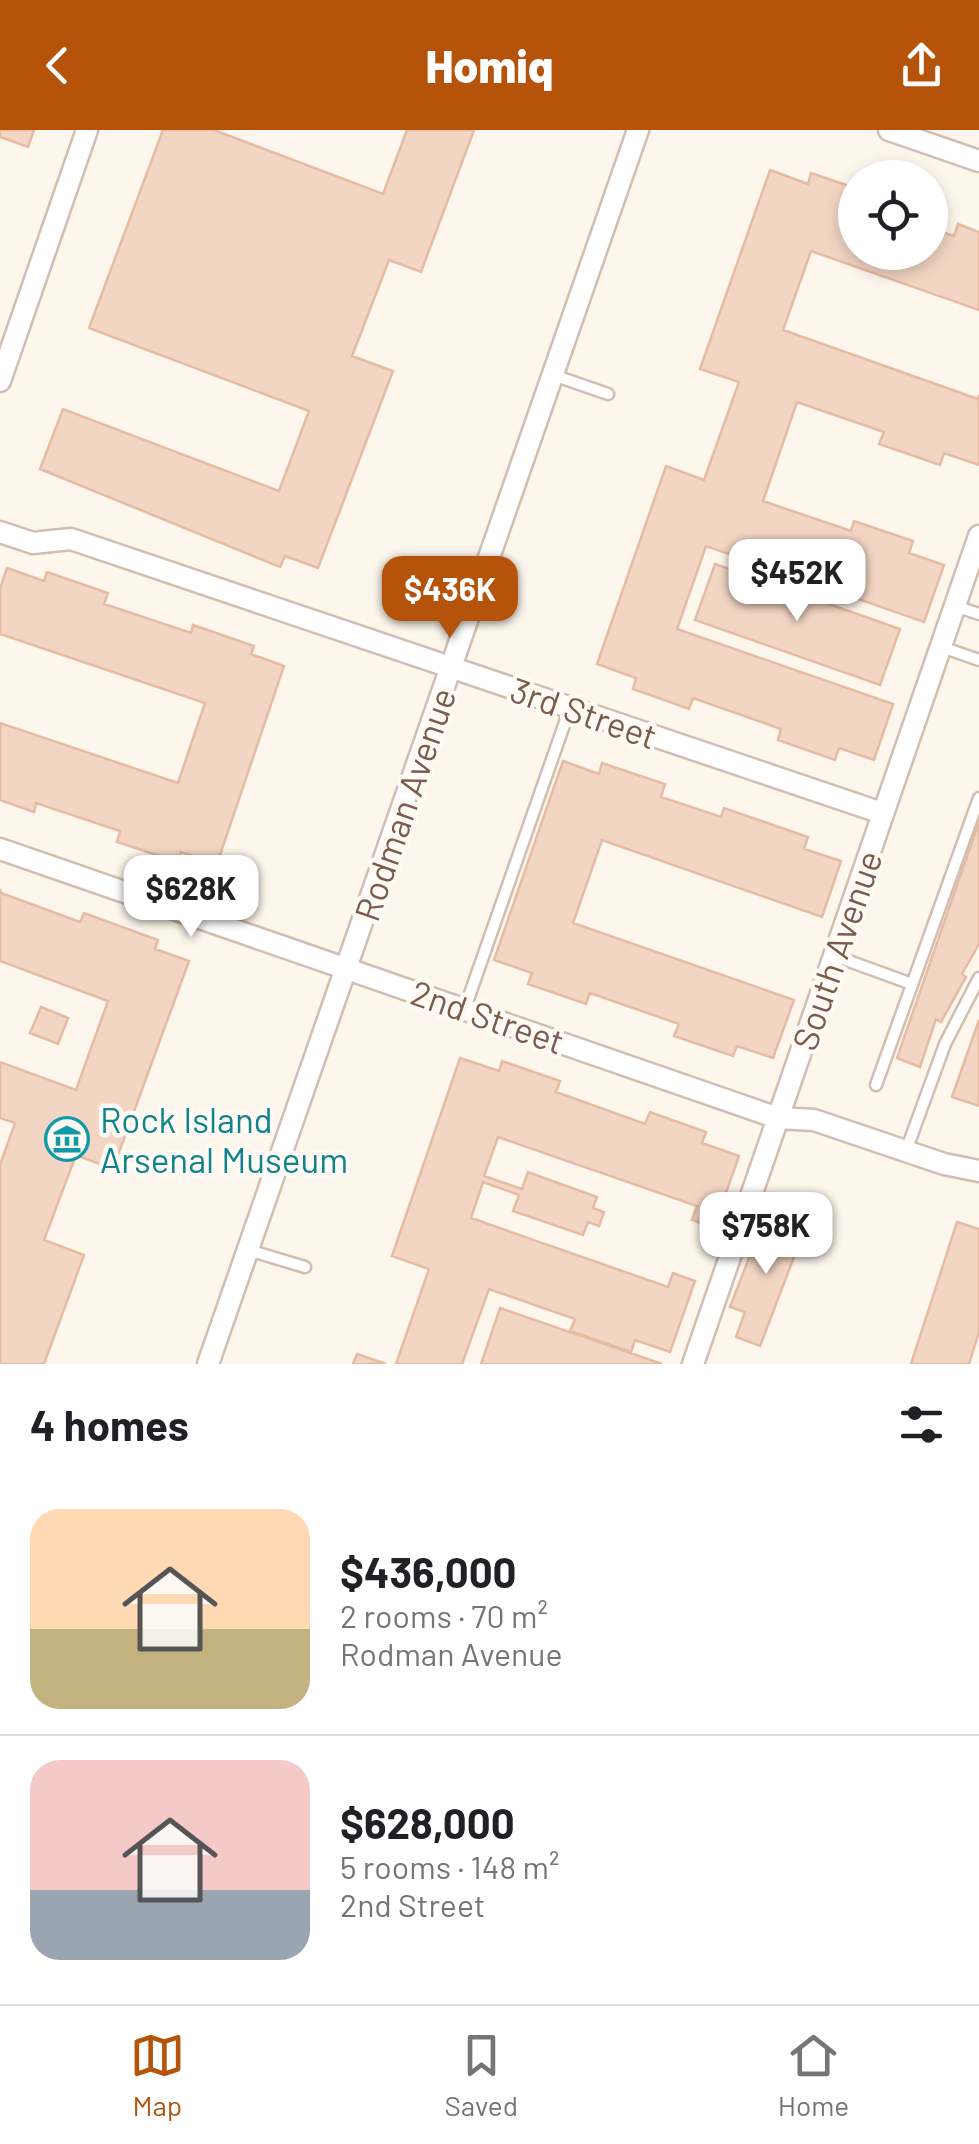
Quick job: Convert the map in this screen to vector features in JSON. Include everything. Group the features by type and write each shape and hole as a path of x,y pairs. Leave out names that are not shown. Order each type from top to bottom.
{"street":[{"path":"0,381 4,357 88,130"},
{"name":"Rodman Avenue","path":"208,1364 638,130"},
{"path":"890,130 979,160"},
{"name":"3rd Street","path":"0,532 33,543 71,538 882,812"},
{"name":"South Avenue","path":"693,1364 979,536"},
{"name":"2nd Street","path":"0,848 778,1118 814,1120 944,1164 975,1166"}],"lane":[{"path":"553,375 608,394"},
{"path":"954,606 979,614"},
{"path":"939,646 979,660"},
{"path":"465,1008 570,708"},
{"path":"876,1085 979,798"},
{"path":"834,956 912,984"},
{"path":"906,1150 944,1044 979,978"},
{"path":"248,1250 306,1267"}],"building":[{"path":"0,130 34,130 28,147 0,137"},
{"path":"163,130 214,130 383,194 407,130 474,130 421,272 389,260 352,356 393,371 318,568 285,556 280,567 40,469 63,409 279,491 309,411 89,328"},
{"path":"770,170 808,184 811,173 838,182 838,260 811,251 783,330 978,399 979,395 979,465 944,453 940,465 879,444 884,432 797,402 763,501 851,531 854,521 913,541 909,553 944,565 924,622 706,546 677,629 893,704 874,760 839,748 835,760 778,740 781,729 693,698 689,709 633,689 636,678 597,664 666,466 704,480 739,382 700,369"},
{"path":"958,224 979,232 979,310 865,270 948,270 948,234 954,236"},
{"path":"715,564 900,629 880,685 695,620"},
{"path":"7,568 44,581 47,572 108,593 104,604 191,633 193,625 254,646 251,654 284,666 217,864 181,852 178,862 117,842 120,831 36,803 34,812 0,800 0,723 178,783 205,703 0,634 0,588"},
{"path":"563,761 599,774 602,763 665,784 661,797 721,817 724,808 808,837 804,849 841,861 822,917 602,840 573,923 794,1000 773,1058 737,1046 733,1056 674,1036 679,1024 590,993 586,1004 528,984 532,973 494,960"},
{"path":"979,822 979,944 941,1022 936,1019 920,1067 897,1058"},
{"name":"Rock Island Arsenal Museum","path":"0,889 1,893 80,922 84,913 158,940 155,949 189,961 113,1169 76,1155 44,1240 84,1255 44,1364 0,1364 0,1165 15,1123 0,1118 0,1062 76,1090 108,1001 0,961"},
{"path":"41,1007 68,1018 58,1044 30,1033"},
{"path":"979,1020 979,1106 952,1097"},
{"path":"460,1058 499,1071 502,1061 560,1081 556,1092 645,1124 650,1112 706,1132 702,1143 739,1156 714,1227 692,1220 697,1206 498,1137 484,1176 522,1189 528,1172 597,1197 593,1208 604,1212 599,1226 588,1222 583,1235 513,1211 519,1195 483,1182 471,1218 668,1287 673,1273 695,1281 670,1352 635,1340 631,1352 570,1331 575,1319 489,1289 462,1364 396,1364 429,1269 392,1256"},
{"path":"780,1213 807,1223 760,1346 736,1337 745,1312 730,1307 759,1232 771,1236"},
{"path":"957,1222 979,1229 979,1332 969,1364 911,1364"},
{"path":"500,1308 662,1364 481,1364"},
{"path":"357,1354 386,1364 353,1364"}],"place":[{"name":"Rock Island Arsenal Museum","path":"67,1139"}]}
